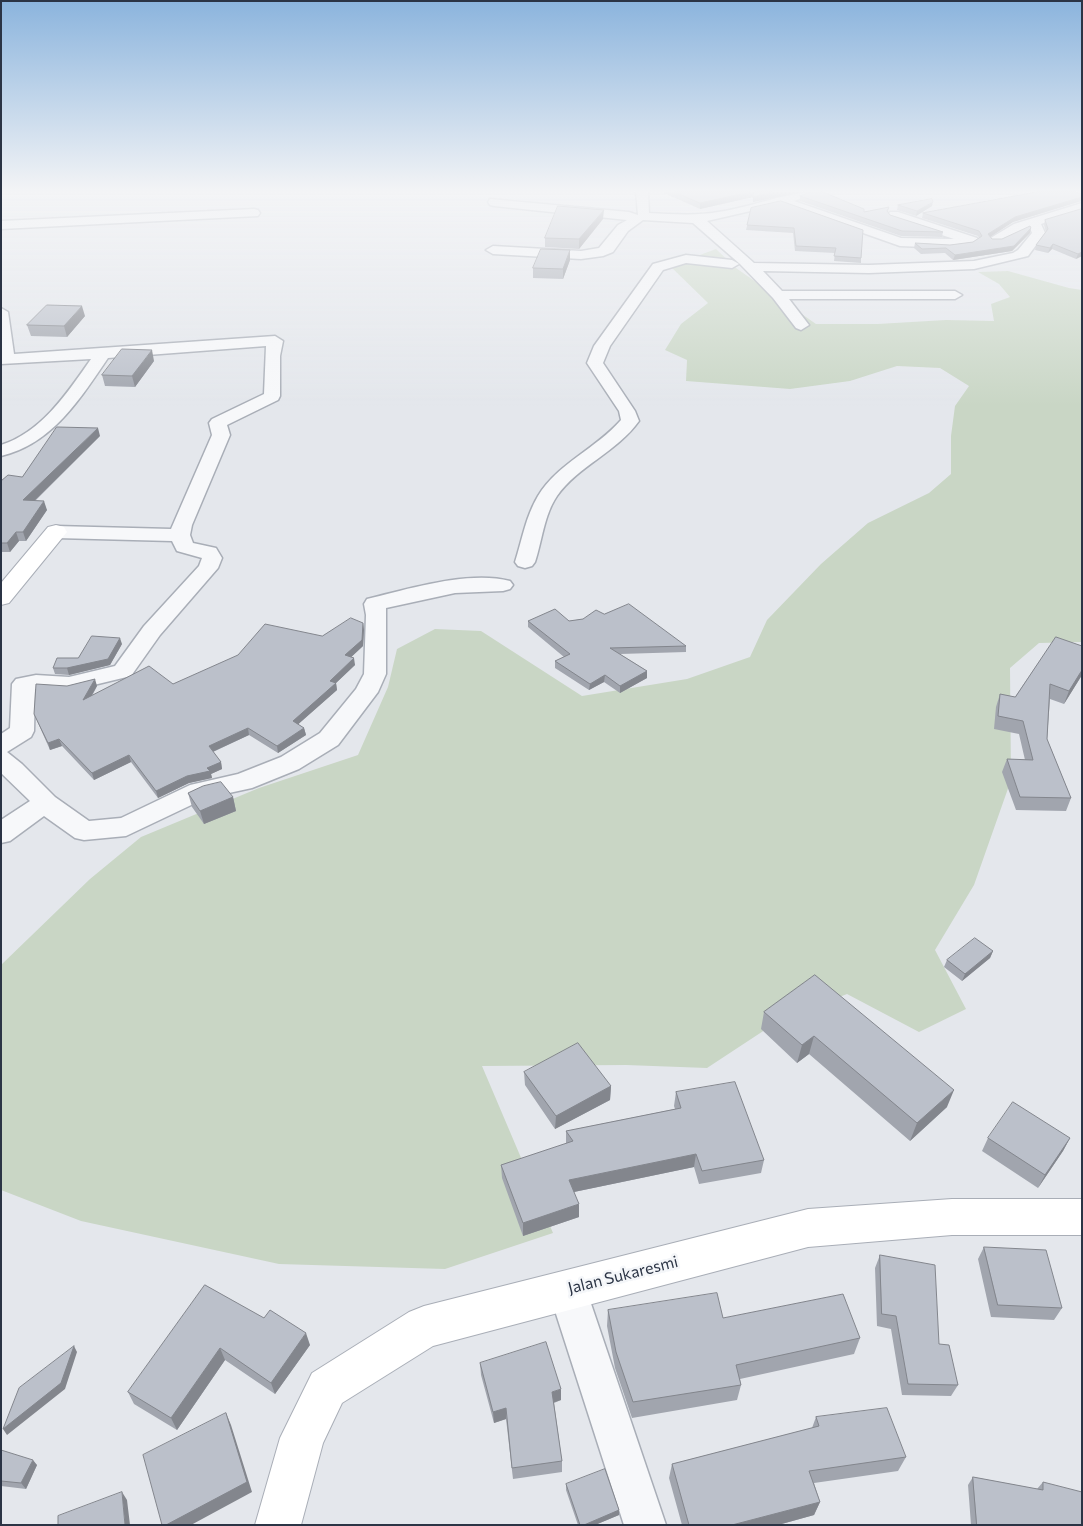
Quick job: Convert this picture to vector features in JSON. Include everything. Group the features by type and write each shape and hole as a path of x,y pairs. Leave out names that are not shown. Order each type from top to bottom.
{"main road":[{"path":"1,598 56,532"},
{"name":"Jalan Sukaresmi","path":"278,1525 302,1438 327,1388 424,1327 808,1228 952,1217 1082,1217"}],"street":[{"path":"525,562 544,504 551,490 620,433 630,421 627,411 595,363 602,346 658,267 671,263"},
{"path":"736,263 869,270 986,263"},
{"path":"745,264 778,296 801,325"},
{"path":"778,296 955,295"},
{"path":"1,312 4,359 104,354 275,341 272,356 272,396 218,424 221,435 182,525 180,535 184,548 209,552 212,558 208,568 138,646 123,671 69,684 36,682 24,684 21,714 22,731 1,746"},
{"path":"1,451 14,449 36,434 65,407 104,354"},
{"path":"56,532 180,535"},
{"path":"1,760 22,776 31,788 43,797 46,803 84,830 126,827 199,791 243,782 290,763 328,739 366,692 375,674 377,615 375,604 439,591 491,584 503,585"},
{"path":"1,834 17,821 46,803"},
{"path":"567,1289 645,1525"}],"green space":[{"path":"678,263 731,263 816,324 877,324 946,320 994,321 991,304 1010,297 999,284 978,272 1008,271 1082,290 1082,642 1039,643 1010,668 1011,780 974,885 935,950 966,1009 919,1032 847,994 780,1020 707,1068 626,1065 482,1066 553,1233 445,1269 279,1264 81,1221 1,1190 1,965 90,879 141,837 259,788 358,755 388,687 397,649 435,629 481,631 582,696 687,679 750,657 767,620 821,564 868,523 929,493 951,474 951,436 955,406 969,386 940,368 897,366 850,381 790,389 686,381 687,360 665,350 681,324 708,303 670,266"}],"building":[{"path":"535,263 565,263 563,269 533,268"},
{"path":"47,305 82,306 64,326 27,325"},
{"path":"122,349 152,350 132,376 102,375"},
{"path":"57,427 98,428 23,500 44,501 23,532 16,532 7,543 1,543 1,481 8,475 22,477"},
{"path":"629,604 686,646 610,648 647,671 620,686 605,675 590,684 555,661 570,654 528,621 555,609 569,621 583,619 596,610 604,614"},
{"path":"351,618 363,623 362,640 345,655 354,658 330,681 336,683 293,721 304,728 277,746 248,728 209,746 221,762 207,768 210,771 187,776 156,791 129,755 92,773 59,739 48,743 34,714 36,684 67,686 95,679 83,700 149,666 173,684 238,655 265,624 322,636"},
{"path":"92,636 120,638 108,659 67,668 53,668 57,658 78,658"},
{"path":"1056,637 1082,646 1082,670 1069,691 1050,684 1047,739 1071,798 1020,797 1007,759 1033,760 1023,721 998,716 1000,694 1015,697"},
{"path":"221,782 233,797 200,811 188,793 203,786"},
{"path":"975,938 993,951 965,974 947,960"},
{"path":"815,975 954,1090 917,1123 814,1036 802,1045 764,1012"},
{"path":"578,1043 611,1086 556,1116 524,1072"},
{"path":"735,1082 764,1160 702,1171 696,1154 569,1180 579,1204 523,1223 501,1165 573,1141 566,1131 681,1108 676,1092"},
{"path":"1013,1102 1070,1138 1045,1175 988,1138"},
{"path":"984,1247 1046,1250 1062,1308 998,1305"},
{"path":"880,1255 935,1265 939,1344 949,1345 958,1385 908,1384 896,1316 882,1314"},
{"path":"205,1285 264,1318 270,1310 306,1333 271,1383 220,1348 171,1418 128,1392"},
{"path":"717,1293 723,1318 843,1294 860,1338 736,1365 741,1385 633,1402 616,1352 608,1310"},
{"path":"546,1342 561,1389 552,1392 562,1461 512,1468 506,1408 493,1412 480,1363"},
{"path":"74,1346 61,1383 3,1429 19,1388"},
{"path":"887,1408 906,1457 809,1471 820,1502 732,1525 689,1525 672,1464 819,1426 816,1417"},
{"path":"226,1413 247,1482 166,1525 162,1525 143,1455"},
{"path":"1,1450 33,1460 21,1483 1,1481"},
{"path":"605,1469 619,1510 580,1525 566,1484"},
{"path":"973,1477 1043,1490 1043,1482 1082,1492 1082,1525 977,1525"},
{"path":"122,1492 125,1525 58,1525 58,1516"}]}
